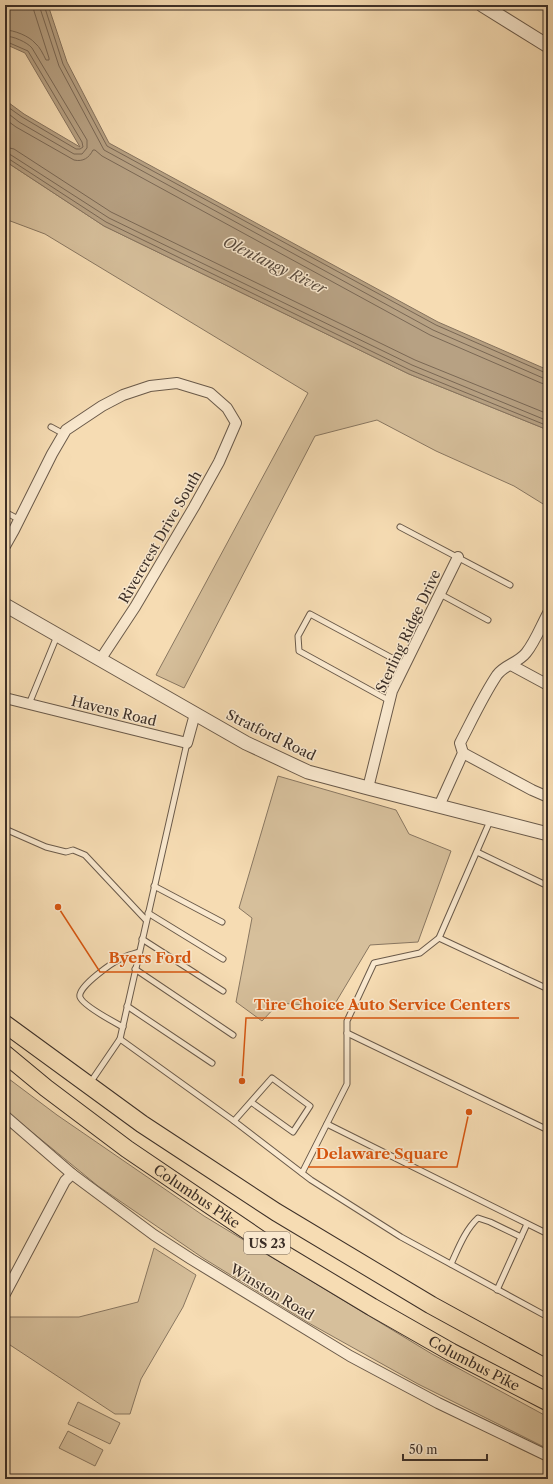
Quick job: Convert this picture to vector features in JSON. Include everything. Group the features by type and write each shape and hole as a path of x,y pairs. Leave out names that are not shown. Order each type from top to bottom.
{"highway":[{"name":"Columbus Pike","path":"5,1024 88,1086 155,1133 276,1212 431,1305 548,1369"},
{"name":"Columbus Pike","path":"5,1054 46,1088 126,1149 264,1242 372,1307 451,1352 548,1402"}],"street":[{"path":"482,5 548,46"},
{"name":"Rivercrest Drive South","path":"64,434 66,430 102,406 150,386 177,383 210,394 227,408 236,423 219,462 194,507 135,607 100,660"},
{"path":"5,546 20,520 52,454 64,434"},
{"name":"Sterling Ridge Drive","path":"368,788 392,691 458,557"},
{"name":"Stratford Road","path":"5,605 195,714 246,742 308,772 548,834"},
{"path":"439,806 463,753 460,743 491,685 498,674 526,654 548,613"},
{"path":"511,665 548,685"},
{"name":"Havens Road","path":"5,698 187,743"},
{"path":"187,743 195,714"},
{"path":"463,753 548,797"},
{"name":"Winston Road","path":"5,1116 72,1174 154,1235 350,1356 438,1403 548,1456"},
{"path":"5,1294 65,1181 72,1174"}],"lane":[{"path":"51,427 64,434"},
{"path":"5,512 20,520"},
{"path":"400,527 510,585"},
{"path":"440,594 488,620"},
{"path":"390,701 299,651 298,636 310,614 405,665"},
{"path":"29,704 57,636"},
{"path":"88,1086 120,1039 187,743"},
{"path":"302,1173 347,1084 346,1021 374,963 420,953 439,938 491,819"},
{"path":"5,829 46,847 66,852 73,850 85,855 146,920"},
{"path":"477,852 548,886"},
{"path":"154,886 222,922"},
{"path":"148,914 223,959"},
{"path":"439,938 548,989"},
{"path":"142,939 223,991"},
{"path":"123,1027 109,1020 82,1001 80,998 80,993 84,986 121,958 139,952"},
{"path":"135,969 233,1036"},
{"path":"127,1006 212,1063"},
{"path":"347,1033 548,1130"},
{"path":"120,1039 234,1121 302,1173 402,1237 548,1317"},
{"path":"234,1121 272,1078 310,1106 293,1132 251,1102"},
{"path":"327,1124 548,1234"},
{"path":"451,1264 473,1222 478,1218 521,1237"},
{"path":"497,1290 527,1224"}],"shaded area":[{"path":"5,161 104,226 409,374 548,430 548,507 514,486 436,451 377,420 315,436 184,688 156,675 308,393 45,234 5,219"},
{"path":"278,776 396,810 409,834 451,851 418,942 370,945 333,1007 279,1003 262,1021 236,1002 252,918 239,908"},
{"path":"5,1076 57,1115 204,1216 432,1354 548,1417 548,1449 418,1384 307,1322 203,1258 98,1186 5,1110"},
{"path":"154,1248 196,1275 183,1307 141,1379 130,1414 115,1414 7,1343 5,1347 5,1317 79,1317 138,1302"},
{"path":"78,1402 120,1423 110,1444 68,1424"},
{"path":"68,1431 103,1450 95,1466 59,1448"}],"water":[{"name":"Olentangy River","path":"5,5 48,5 67,62 109,143 438,322 548,370 548,430 409,374 104,226 5,161 5,100 24,114 80,147 25,53 5,44"}],"place":[{"name":"Byers Ford","path":"58,907"},
{"name":"Tire Choice Auto Service Centers","path":"242,1081"},
{"name":"Delaware Square","path":"469,1112"}]}
